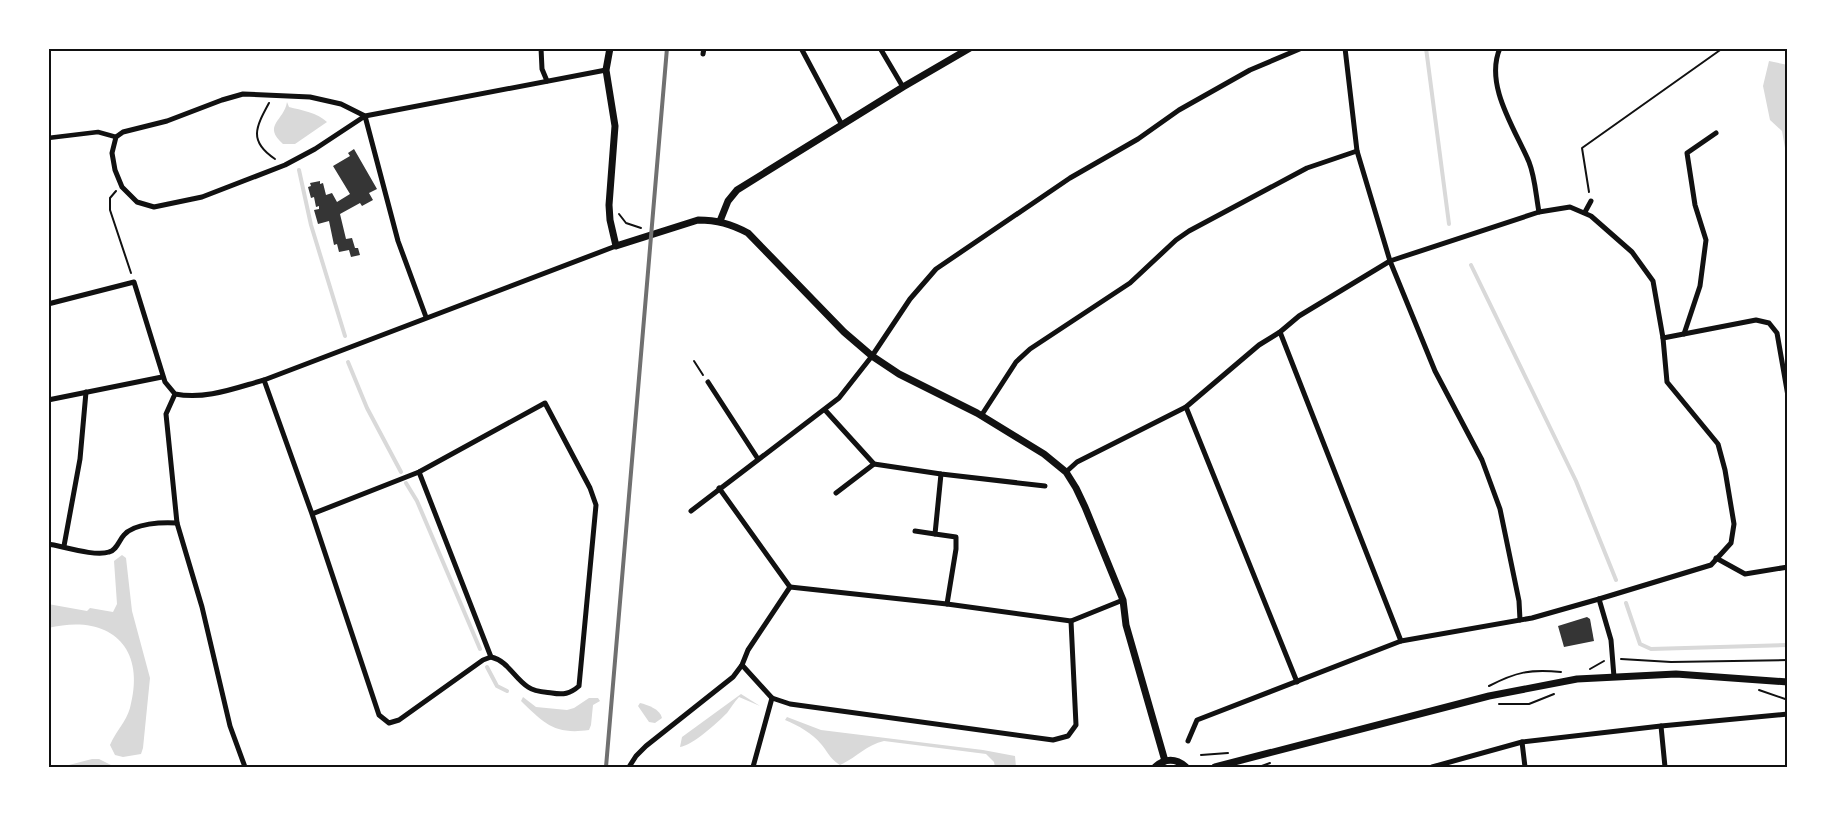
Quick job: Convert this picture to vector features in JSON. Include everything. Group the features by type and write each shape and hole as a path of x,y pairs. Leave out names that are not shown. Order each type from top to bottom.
{"street":[{"path":"541,48 542,69 547,81"},
{"path":"610,48 606,70 615,126 609,205 616,246"},
{"path":"801,48 842,125"},
{"path":"880,48 903,87"},
{"path":"720,221 728,201 737,190 970,48"},
{"path":"690,511 840,398 872,356 910,299 936,269 1070,178 1138,139 1179,110 1250,70 1302,48"},
{"path":"1345,48 1357,151 1390,261 1435,371 1482,460 1500,509 1515,580 1520,620"},
{"path":"1500,48 1496,77 1504,111 1530,164 1539,212"},
{"path":"426,317 398,241 366,116 353,108 310,97 243,94 230,96 167,122 123,132 116,137 112,153 115,170 122,186 137,202 154,207 202,197 285,165 315,149 356,120 366,116 606,70"},
{"path":"54,145 50,138 98,132 116,137"},
{"path":"1684,334 1700,285 1706,240 1695,205 1687,153 1716,133"},
{"path":"981,416 1016,362 1030,349 1130,283 1176,240 1307,168 1357,151"},
{"path":"1585,212 1591,201"},
{"path":"1066,472 1077,462 1186,407 1259,345 1280,332 1299,316 1390,261 1539,212 1570,207 1585,212 1632,252 1653,281 1663,338 1667,382 1718,444 1725,470 1734,524 1731,543 1711,565 1532,618 1401,641 1197,720 1188,741"},
{"path":"48,304 134,282 162,377 176,394 195,396 221,392 264,380 651,234 698,220 720,221 733,225 748,233 837,324 872,356 899,374 981,416 1044,454 1066,472 1085,507 1123,600 1126,625 1165,761"},
{"path":"1663,338 1756,320 1769,323 1777,333 1788,396"},
{"path":"1280,332 1401,641"},
{"path":"48,400 162,377"},
{"path":"264,380 312,514 379,715 389,723 399,720 483,660 491,657 505,663 526,686 535,690 561,694 569,693 579,686 596,505 594,495 545,403 419,472 312,514"},
{"path":"708,382 758,459"},
{"path":"64,546 80,459 86,393"},
{"path":"176,394 166,414 177,522 202,607 230,726 245,767"},
{"path":"1186,407 1297,682"},
{"path":"825,410 874,464 1045,486"},
{"path":"836,493 874,464"},
{"path":"419,472 491,657"},
{"path":"935,534 941,474"},
{"path":"719,488 790,587 947,604 1071,621 1123,600"},
{"path":"48,544 108,552 115,548 125,533 157,521 177,522"},
{"path":"915,531 956,537 947,604"},
{"path":"1716,558 1744,574 1788,567"},
{"path":"629,767 646,746 733,676 790,587"},
{"path":"1599,599 1607,623 1614,677"},
{"path":"742,665 772,698 790,704 1053,740 1068,736 1077,725 1071,621"},
{"path":"1215,767 1489,696 1577,679 1677,675 1788,682"},
{"path":"753,767 772,698"},
{"path":"1432,767 1522,742 1788,714"},
{"path":"1661,726 1665,767"},
{"path":"1522,742 1525,767"},
{"path":"1155,767 1165,761 1173,760 1186,767"}],"path":[{"path":"1591,201 1582,148 1723,48"},
{"path":"273,94 256,126 264,152 285,165"},
{"path":"122,186 110,198 110,210 134,282"},
{"path":"618,209 627,222 651,234"},
{"path":"694,361 708,382"},
{"path":"1613,659 1671,662 1788,660"},
{"path":"1757,689 1788,700"},
{"path":"1490,704 1529,704 1559,692"},
{"path":"1259,767 1279,760"}],"shaded area":[{"path":"1769,61 1788,65 1788,165 1782,131 1770,120 1763,86"},
{"path":"287,102 289,107 314,114 327,122 295,144 283,144 277,138 274,127"},
{"path":"122,555 126,558 132,611 150,678 141,754 123,757 115,755 110,745 130,708 134,686 133,667 128,651 118,639 105,630 89,625 48,628 48,604 87,611 90,608 113,612 117,604 114,561"},
{"path":"741,694 760,706 739,697 727,713 711,727 691,743 680,747 682,737"},
{"path":"523,697 536,707 567,710 589,698 598,698 600,701 593,705 589,730 567,731 551,726 536,716 521,701"},
{"path":"640,703 656,710 662,718 655,723 649,722 638,706"},
{"path":"787,717 821,730 1015,756 1016,767 995,767 994,762 986,754 884,741 872,745 840,765 831,758 814,736 785,720"},
{"path":"99,759 115,767 48,767 48,765 69,765"}],"building":[{"path":"354,149 377,189 369,193 373,200 362,206 360,203 340,214 346,239 352,238 360,255 351,257 349,250 339,252 337,244 334,245 329,221 318,224 314,210 319,209 319,206 316,207 314,197 311,198 308,187 311,186 310,183 320,181 320,184 323,183 326,195 332,193 337,202 350,194 333,166 350,156 348,153"},
{"path":"1587,617 1590,619 1594,641 1564,647 1558,626"}],"waterway":[{"path":"1426,48 1449,224"},
{"path":"299,170 311,225 345,336"},
{"path":"1471,265 1576,481 1616,580"},
{"path":"348,362 367,408 401,472"},
{"path":"406,483 417,501 480,649"},
{"path":"1626,603 1640,644 1651,649 1788,645"},
{"path":"487,667 497,686 507,691"}],"railway":[{"path":"606,767 667,48"}]}
